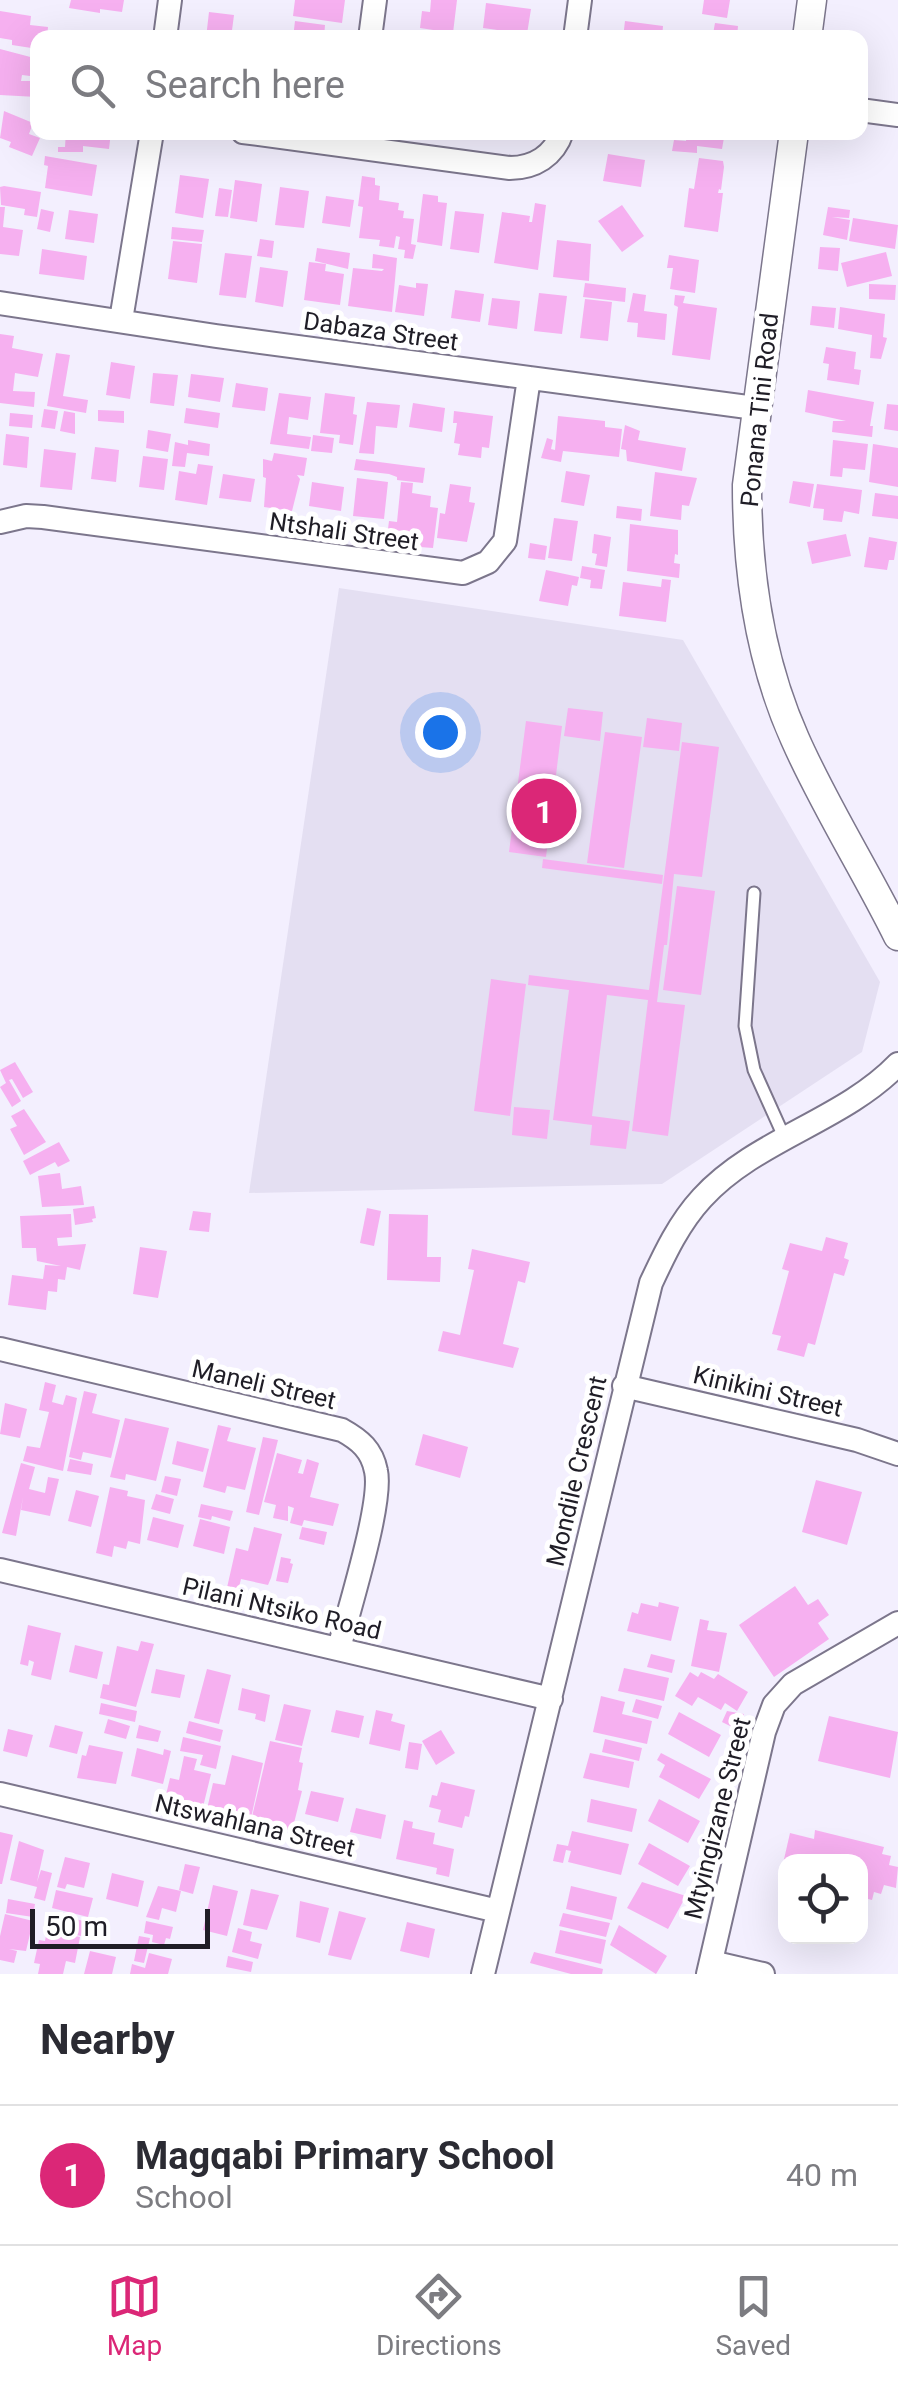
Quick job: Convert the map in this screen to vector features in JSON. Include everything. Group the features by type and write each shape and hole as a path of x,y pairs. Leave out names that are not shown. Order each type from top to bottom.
{"street":[{"path":"166,30 170,0"},
{"path":"371,30 375,0"},
{"path":"576,30 580,0"},
{"path":"808,30 812,0"},
{"path":"868,111 898,115"},
{"path":"121,320 151,140"},
{"path":"356,140 521,168 543,159 558,140"},
{"name":"Ponana Tini Road","path":"793,140 747,485 747,537 770,669 795,739 890,906 898,936"},
{"name":"Dabaza Street","path":"0,304 756,408"},
{"name":"Ntshali Street","path":"0,522 43,516 463,573 488,562 505,541 529,378"},
{"name":"Mondile Crescent","path":"483,1974 651,1284 672,1239 703,1198 732,1172 888,1082 898,1064"},
{"name":"Maneli Street","path":"0,1349 342,1430 366,1446 377,1473 376,1503 339,1649"},
{"name":"Kinikini Street","path":"624,1386 857,1440 898,1454"},
{"name":"Pilani Ntsiko Road","path":"0,1570 552,1699"},
{"name":"Mtyingizane Street","path":"710,1968 764,1732 774,1705 793,1684 898,1623"},
{"name":"Ntswahlana Street","path":"0,1794 498,1911"},
{"path":"710,1968 763,1974"}],"lane":[{"path":"754,894 745,1026 754,1070 785,1139"}],"shaded area":[{"path":"339,588 683,640 880,982 862,1052 662,1184 249,1193"}],"building":[{"path":"71,0 124,0 122,12 100,9 100,13 69,8"},
{"path":"295,0 345,0 342,23 293,16"},
{"path":"431,0 457,0 453,30 420,28 422,11 430,12"},
{"path":"704,0 730,0 727,18 702,14"},
{"path":"486,3 531,9 528,30 483,28"},
{"path":"0,11 31,16 30,25 48,27 30,30 30,48 0,38"},
{"path":"209,12 234,15 232,30 207,30"},
{"path":"295,21 325,25 325,30 294,30"},
{"path":"625,21 663,26 663,30 624,30"},
{"path":"715,23 738,26 738,30 714,30"},
{"path":"0,49 30,57 30,76 22,75 21,81 30,81 30,97 0,95"},
{"path":"4,111 30,122 30,140 39,140 32,156 9,147 11,142 0,138"},
{"path":"65,140 110,140 109,149 83,146 83,152 58,152 58,147 65,147"},
{"path":"674,140 724,140 722,149 697,146 697,153 672,151"},
{"path":"608,154 645,160 641,187 603,181"},
{"path":"45,156 97,165 92,196 45,188"},
{"path":"699,158 723,161 718,232 684,227 689,188 694,189"},
{"path":"180,175 209,179 203,218 175,213"},
{"path":"362,176 375,178 375,185 380,186 379,200 399,203 403,218 414,219 413,259 404,258 405,250 398,249 400,237 396,236 394,248 379,246 380,240 359,238"},
{"path":"235,180 262,184 257,222 230,218"},
{"path":"0,187 41,192 37,217 24,215 25,209 1,205"},
{"path":"280,187 309,191 304,228 275,225"},
{"path":"219,188 232,190 228,217 215,216"},
{"path":"423,194 438,196 438,202 447,203 442,246 417,242"},
{"path":"326,196 354,200 350,227 322,223"},
{"path":"535,203 546,205 538,270 494,263 502,212 530,216 532,222"},
{"path":"622,205 644,236 622,252 598,221"},
{"path":"0,207 5,207 3,227 23,230 19,256 0,254"},
{"path":"828,207 850,210 849,218 832,217 850,220 847,240 823,235"},
{"path":"41,209 54,212 50,232 37,229"},
{"path":"69,210 98,214 94,243 65,239"},
{"path":"455,211 484,214 479,253 450,249"},
{"path":"853,218 898,225 895,249 849,241"},
{"path":"172,227 204,230 202,242 171,239"},
{"path":"260,239 274,241 272,258 257,256"},
{"path":"557,240 591,244 589,281 553,277"},
{"path":"173,241 202,244 197,283 168,279"},
{"path":"820,247 840,248 838,271 818,269"},
{"path":"317,248 350,253 348,269 315,261"},
{"path":"42,249 87,256 84,280 39,274"},
{"path":"886,252 892,276 847,287 841,263"},
{"path":"225,253 252,256 246,298 219,295"},
{"path":"373,254 397,258 392,312 348,306 353,268 384,269 372,268"},
{"path":"669,255 699,260 695,293 670,289 673,268 667,268"},
{"path":"309,262 326,264 325,271 344,274 340,305 304,300"},
{"path":"260,267 288,271 283,307 255,302"},
{"path":"416,283 428,284 424,316 395,312 399,285 416,288"},
{"path":"585,283 626,288 625,302 583,297"},
{"path":"869,284 896,285 895,300 869,299"},
{"path":"455,290 484,294 480,322 451,318"},
{"path":"539,293 567,296 562,334 534,331"},
{"path":"633,293 646,295 644,311 667,314 665,340 637,337 638,323 627,322"},
{"path":"675,295 685,296 683,303 717,308 710,360 672,355 678,307 674,305"},
{"path":"492,298 520,301 517,329 488,325"},
{"path":"585,299 612,302 608,341 580,338"},
{"path":"812,306 836,308 834,328 810,325"},
{"path":"840,307 885,314 883,337 887,338 881,359 870,358 872,335 838,329"},
{"path":"0,334 14,336 12,348 43,354 38,377 15,373 13,391 35,392 34,407 0,403"},
{"path":"826,347 856,352 854,369 861,370 859,385 827,380 829,364 823,363"},
{"path":"56,353 70,355 63,396 88,400 86,413 47,406"},
{"path":"111,362 135,366 130,399 106,395"},
{"path":"153,373 178,375 174,406 150,403"},
{"path":"191,374 224,378 220,402 188,397"},
{"path":"236,383 268,388 265,411 232,407"},
{"path":"808,390 874,402 872,437 832,432 833,421 846,421 805,412"},
{"path":"279,393 311,397 308,420 289,417 287,434 311,437 309,449 270,444"},
{"path":"325,393 355,397 353,445 339,443 340,435 320,433"},
{"path":"367,402 400,405 397,428 376,426 374,454 359,453"},
{"path":"413,403 445,408 442,432 409,427"},
{"path":"887,404 898,405 898,431 884,429"},
{"path":"186,408 220,413 218,428 184,423"},
{"path":"44,409 58,411 55,429 41,427"},
{"path":"98,410 124,411 124,423 98,421"},
{"path":"64,411 75,413 75,434 60,431"},
{"path":"454,411 493,416 489,448 482,447 481,458 458,455"},
{"path":"10,413 33,415 32,428 9,426"},
{"path":"558,416 605,421 605,427 622,429 619,457 563,451 561,462 541,458 547,438 553,440 551,449 555,450"},
{"path":"625,425 640,431 638,440 686,448 682,471 627,461 626,450 621,449"},
{"path":"148,430 171,434 168,452 146,448"},
{"path":"6,434 29,437 27,468 3,465"},
{"path":"313,435 334,438 332,453 311,451"},
{"path":"188,440 210,444 209,456 187,453 185,467 172,466 175,442 188,445"},
{"path":"833,440 868,444 865,470 843,468 842,477 830,476"},
{"path":"873,444 898,448 898,487 869,482"},
{"path":"95,447 119,450 116,482 91,479"},
{"path":"44,449 76,453 72,490 40,487"},
{"path":"274,453 307,458 304,476 297,475 300,479 292,511 264,507 263,459 272,461"},
{"path":"143,456 168,459 164,490 139,487"},
{"path":"356,459 425,468 423,483 354,470"},
{"path":"198,464 213,466 207,505 175,500 179,471 196,474"},
{"path":"566,471 590,475 584,506 561,502"},
{"path":"655,472 697,478 689,506 682,505 681,520 650,516"},
{"path":"223,474 255,479 251,502 219,498"},
{"path":"357,478 388,482 384,519 353,516"},
{"path":"793,481 814,484 810,507 789,503"},
{"path":"312,482 344,487 341,511 309,506"},
{"path":"401,482 413,483 412,493 431,496 430,507 438,508 433,548 420,547 422,534 388,529 389,521 397,522"},
{"path":"450,484 471,487 469,502 475,503 467,542 437,538"},
{"path":"817,484 862,490 859,514 844,511 842,522 823,520 824,509 813,508"},
{"path":"875,493 898,496 898,519 872,516"},
{"path":"617,506 642,509 641,521 616,518"},
{"path":"554,518 578,521 572,561 548,558"},
{"path":"630,524 678,530 678,555 675,554 674,563 680,564 679,578 627,571"},
{"path":"594,534 611,537 607,567 595,565"},
{"path":"846,534 851,556 812,564 807,542"},
{"path":"869,537 897,542 894,560 889,560 887,570 864,567"},
{"path":"530,543 547,546 545,560 528,558"},
{"path":"582,566 605,570 602,589 590,588 591,580 580,578"},
{"path":"546,570 579,577 577,586 572,585 568,606 539,601"},
{"path":"662,579 671,580 666,622 619,616 623,582 661,587"},
{"path":"568,708 603,712 600,741 564,736"},
{"path":"647,718 682,723 679,751 643,747"},
{"path":"526,721 562,726 546,857 509,852"},
{"path":"605,732 642,737 624,868 587,863"},
{"path":"682,742 719,747 702,877 674,874 664,945 657,1002 685,1005 668,1136 632,1131 648,1000 607,995 592,1116 630,1121 626,1149 590,1145 592,1125 553,1120 569,990 528,985 529,975 649,990"},
{"path":"543,859 663,875 662,884 542,868"},
{"path":"677,886 715,891 701,995 663,990"},
{"path":"491,979 526,984 510,1116 474,1111"},
{"path":"15,1062 33,1092 23,1098 9,1080 21,1101 12,1107 0,1087 6,1083 0,1070"},
{"path":"514,1107 550,1110 547,1139 512,1135"},
{"path":"24,1109 46,1142 24,1155 10,1129 17,1126 11,1116"},
{"path":"59,1142 70,1161 58,1167 55,1162 30,1175 23,1161"},
{"path":"60,1173 62,1189 81,1186 84,1205 42,1207 38,1176"},
{"path":"94,1206 93,1222 75,1225 73,1209"},
{"path":"367,1208 381,1211 374,1246 360,1243"},
{"path":"193,1211 211,1213 209,1232 189,1230"},
{"path":"71,1214 72,1237 57,1238 58,1246 86,1244 80,1270 67,1267 65,1280 58,1279 57,1292 48,1291 46,1310 8,1305 12,1275 43,1279 45,1265 61,1266 37,1261 36,1248 22,1248 20,1216"},
{"path":"389,1214 428,1215 427,1257 441,1257 440,1282 387,1280"},
{"path":"826,1237 848,1243 844,1258 849,1260 844,1276 834,1273 815,1345 808,1343 804,1357 777,1350 781,1336 772,1334 789,1271 782,1269 790,1243 822,1251"},
{"path":"140,1247 167,1251 158,1298 133,1294"},
{"path":"472,1249 530,1262 525,1283 518,1281 503,1344 519,1348 513,1368 438,1351 443,1331 460,1335 474,1270 468,1269"},
{"path":"45,1382 56,1385 52,1402 63,1405 66,1395 77,1398 63,1471 23,1461 27,1446 40,1448 49,1412 39,1410"},
{"path":"84,1391 97,1394 92,1413 120,1420 111,1458 83,1452 81,1460 69,1457"},
{"path":"5,1403 27,1409 20,1438 0,1434"},
{"path":"125,1418 169,1428 156,1481 126,1474 125,1480 110,1477"},
{"path":"218,1425 231,1428 227,1441 256,1448 245,1490 227,1486 225,1493 203,1487"},
{"path":"423,1434 468,1447 460,1478 415,1465"},
{"path":"263,1437 278,1440 259,1515 246,1512"},
{"path":"177,1441 209,1449 203,1472 172,1464"},
{"path":"277,1453 302,1460 298,1473 303,1474 307,1459 319,1463 310,1497 339,1504 333,1526 304,1520 302,1526 290,1523 294,1508 288,1506 288,1521 273,1518 276,1505 264,1502"},
{"path":"70,1459 93,1464 91,1475 67,1471"},
{"path":"21,1463 35,1467 29,1489 45,1493 48,1477 59,1479 50,1516 21,1510 23,1497 16,1536 2,1533"},
{"path":"165,1476 181,1479 177,1496 161,1492"},
{"path":"816,1480 862,1492 847,1545 802,1532"},
{"path":"110,1487 145,1500 140,1544 128,1541 126,1549 114,1546 112,1557 96,1553"},
{"path":"76,1490 99,1496 91,1527 68,1521"},
{"path":"156,1494 174,1499 170,1514 151,1509"},
{"path":"201,1504 233,1511 230,1521 198,1517"},
{"path":"153,1517 184,1525 178,1548 147,1540"},
{"path":"200,1519 230,1527 224,1554 193,1546"},
{"path":"254,1527 282,1534 268,1585 241,1579 237,1595 226,1592 236,1548 248,1551"},
{"path":"302,1527 327,1532 324,1545 299,1539"},
{"path":"281,1557 291,1559 293,1564 288,1583 276,1581"},
{"path":"795,1586 808,1605 818,1599 829,1615 818,1623 829,1639 774,1677 739,1625"},
{"path":"659,1602 679,1607 671,1641 627,1631 632,1612 638,1614 641,1603 658,1607"},
{"path":"700,1619 709,1621 707,1630 727,1633 719,1672 691,1666"},
{"path":"28,1625 61,1633 51,1680 31,1675 34,1662 29,1660 28,1666 20,1664"},
{"path":"141,1641 154,1644 136,1707 100,1698 103,1684 109,1685 117,1646 138,1651"},
{"path":"75,1645 103,1652 97,1679 69,1672"},
{"path":"651,1654 675,1660 672,1673 647,1667"},
{"path":"624,1668 669,1678 664,1701 618,1691"},
{"path":"156,1669 185,1675 180,1698 151,1693"},
{"path":"207,1669 231,1675 219,1724 194,1718"},
{"path":"690,1672 698,1677 701,1672 714,1679 718,1674 748,1692 737,1711 725,1703 721,1710 698,1697 692,1706 675,1696"},
{"path":"242,1688 270,1695 265,1722 255,1719 256,1714 238,1710"},
{"path":"601,1696 625,1702 622,1714 652,1721 647,1744 593,1732"},
{"path":"636,1699 662,1706 658,1719 632,1712"},
{"path":"101,1703 137,1711 135,1722 99,1714"},
{"path":"284,1704 311,1710 302,1746 275,1740"},
{"path":"336,1710 364,1716 359,1738 331,1732"},
{"path":"376,1710 393,1714 391,1721 405,1725 400,1751 369,1744"},
{"path":"727,1711 744,1714 740,1731 722,1722"},
{"path":"679,1712 721,1735 709,1757 668,1734"},
{"path":"829,1716 898,1732 890,1778 818,1761"},
{"path":"108,1719 130,1726 126,1739 104,1733"},
{"path":"189,1721 223,1730 220,1742 186,1733"},
{"path":"55,1725 83,1732 77,1754 49,1747"},
{"path":"139,1725 161,1731 158,1742 136,1738"},
{"path":"8,1729 33,1735 27,1757 3,1751"},
{"path":"441,1730 455,1753 436,1765 422,1741"},
{"path":"183,1737 221,1746 216,1769 200,1765 203,1755 180,1751"},
{"path":"605,1739 642,1748 639,1761 602,1752"},
{"path":"270,1741 302,1748 298,1790 302,1791 292,1831 265,1824 264,1828 250,1825"},
{"path":"409,1742 422,1744 418,1770 405,1768"},
{"path":"89,1745 123,1752 116,1784 77,1778 82,1755 86,1756"},
{"path":"137,1748 163,1755 164,1749 171,1751 163,1784 131,1776"},
{"path":"590,1753 634,1762 629,1788 583,1778"},
{"path":"661,1753 711,1779 699,1799 659,1777 665,1765 657,1760"},
{"path":"232,1755 263,1763 251,1818 221,1811 218,1825 204,1822 213,1783 225,1785"},
{"path":"184,1756 197,1759 194,1770 211,1774 203,1807 165,1799 170,1778 179,1780"},
{"path":"441,1782 475,1790 469,1817 465,1816 462,1828 438,1822 441,1810 429,1807"},
{"path":"311,1791 344,1798 338,1822 305,1814"},
{"path":"591,1799 637,1809 632,1832 587,1822"},
{"path":"659,1799 700,1821 688,1843 648,1821"},
{"path":"356,1808 386,1815 381,1839 350,1832"},
{"path":"404,1820 413,1822 412,1828 435,1833 433,1844 454,1849 449,1877 436,1874 437,1868 396,1859"},
{"path":"815,1830 884,1847 882,1854 891,1856 889,1865 898,1867 896,1888 884,1885 881,1894 874,1892 872,1900 868,1899 868,1854 785,1854 790,1833 814,1839"},
{"path":"572,1831 629,1844 621,1875 568,1862 571,1851 566,1850 563,1863 553,1861 557,1844 568,1846"},
{"path":"0,1832 13,1835 2,1884 0,1884"},
{"path":"19,1841 44,1850 37,1882 41,1870 52,1873 45,1901 34,1898 37,1887 10,1880"},
{"path":"649,1843 690,1866 678,1886 638,1864"},
{"path":"65,1857 90,1863 84,1888 67,1884 65,1889 57,1887"},
{"path":"185,1864 200,1867 193,1894 179,1890"},
{"path":"112,1873 144,1881 138,1907 106,1899"},
{"path":"642,1882 686,1896 668,1929 627,1908"},
{"path":"213,1885 238,1891 227,1936 203,1930"},
{"path":"158,1886 181,1891 176,1912 162,1908 159,1920 146,1917"},
{"path":"571,1886 617,1897 612,1920 566,1909"},
{"path":"251,1889 279,1895 267,1930 243,1925"},
{"path":"56,1890 93,1898 88,1917 52,1908"},
{"path":"8,1899 35,1904 33,1917 6,1913"},
{"path":"300,1901 329,1908 320,1943 296,1937"},
{"path":"339,1911 366,1918 351,1960 328,1955"},
{"path":"49,1913 84,1921 81,1936 45,1928"},
{"path":"563,1913 610,1923 606,1937 559,1926"},
{"path":"5,1914 33,1921 26,1951 9,1949 17,1951 14,1963 0,1960"},
{"path":"146,1921 173,1927 164,1945 152,1942 153,1935 144,1933"},
{"path":"407,1922 435,1929 429,1958 400,1951"},
{"path":"619,1925 667,1956 656,1974 610,1945"},
{"path":"238,1928 252,1932 250,1941 262,1944 258,1959 232,1952"},
{"path":"47,1930 80,1937 75,1963 66,1961 63,1974 38,1974 40,1964 34,1963 39,1940 45,1941"},
{"path":"560,1930 606,1940 601,1964 555,1953"},
{"path":"139,1936 150,1938 144,1963 134,1961"},
{"path":"90,1951 116,1957 112,1974 84,1974"},
{"path":"534,1952 603,1969 602,1974 571,1974 530,1963"},
{"path":"149,1953 172,1959 168,1974 130,1974 132,1964 145,1968"},
{"path":"228,1956 253,1962 251,1972 226,1967"}],"place":[{"name":"Magqabi Primary School","path":"544,811"}]}
